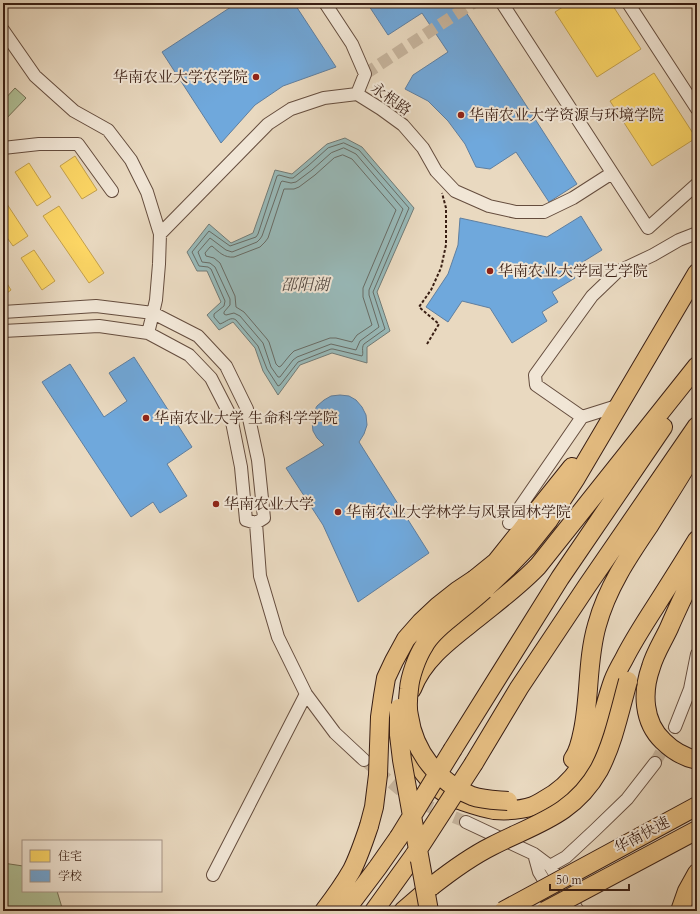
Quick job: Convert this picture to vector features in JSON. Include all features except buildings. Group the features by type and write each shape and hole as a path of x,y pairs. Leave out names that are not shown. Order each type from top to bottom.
{"highway":[{"path":"429,911 402,760 399,735 398,713 400,697 412,664 424,645 479,585 507,568 548,521 620,405 697,273"},
{"path":"620,405 697,292"},
{"path":"697,366 538,566 525,579 451,639 426,665 415,681 408,700 405,718 407,738 414,758 425,774 440,788 456,799 494,810 514,810 534,806 563,787 574,776 591,749 614,680 624,657 636,635 697,540"},
{"path":"345,911 378,868 399,837 560,578 697,374"},
{"path":"374,911 414,854 474,763 519,688 697,426"},
{"path":"424,645 414,668 409,687 408,714 412,733 430,766 454,787 472,796 491,800 508,801 529,797 548,787 562,774 575,756 581,738 586,717 590,655 596,625 608,595 624,564 697,448"},
{"path":"404,911 462,862 494,845 550,819 578,798 589,785 606,756 636,658 697,549"},
{"path":"697,567 651,667 646,687 645,703 650,722 659,737 671,749 686,758 697,760"},
{"path":"324,911 351,870 361,850 369,826 374,807 378,775 382,703 386,678 394,661 406,639 438,606 457,591 479,585"},
{"name":"华南快速","path":"503,911 697,806"},
{"name":"华南快速","path":"545,911 697,830"},
{"path":"680,911 687,891 697,873"}],"street":[{"path":"325,3 352,44 365,74 357,94"},
{"path":"502,3 648,228 697,184"},
{"path":"628,3 697,109"},
{"path":"3,30 35,76 74,111 108,130 131,160 147,192 160,234 160,264 156,300 148,333"},
{"name":"永根路","path":"160,234 268,124 291,109 324,98 357,94 403,125 423,148 436,170 455,191 489,206 516,212 544,212 573,198 612,173"},
{"path":"3,148 39,144 78,144 112,191"},
{"path":"582,417 536,385 535,375 592,296 617,272 697,232"},
{"path":"3,312 96,306 153,314 198,336 226,366 246,409 258,460 264,518 251,522"},
{"path":"3,331 99,326 148,333 188,355 211,378 231,417 260,576 278,637 306,694 335,733 364,760"},
{"path":"509,524 582,417 620,405"},
{"path":"675,727 690,689 697,654"},
{"path":"213,875 306,694"},
{"path":"550,866 566,857 611,815 627,799 655,763"},
{"path":"466,822 534,854 550,866 578,911"},
{"path":"534,854 539,872 562,911"}],"path":[{"path":"427,344 439,324 419,307 431,290 441,268 446,246 446,208 442,193"}],"green space":[{"path":"15,88 26,98 3,122 3,101"},
{"path":"3,863 22,866 22,892 57,892 63,911 3,911"}],"water":[{"name":"邵阳湖","path":"345,138 362,147 414,208 377,292 390,331 367,347 367,363 332,353 300,365 278,395 263,371 255,348 233,322 219,330 207,315 221,302 207,271 197,271 187,252 209,224 231,243 253,233 275,170 292,174 327,144"}],"tunnel":[{"path":"365,74 473,3"},
{"path":"655,763 675,727"},
{"path":"364,760 411,799 466,822"}],"place":[{"name":"华南农业大学农学院","path":"256,77"},
{"name":"华南农业大学资源与环境学院","path":"461,115"},
{"name":"华南农业大学园艺学院","path":"490,271"},
{"name":"华南农业大学 生命科学学院","path":"146,418"},
{"name":"华南农业大学","path":"216,504"},
{"name":"华南农业大学林学与风景园林学院","path":"338,512"}]}
